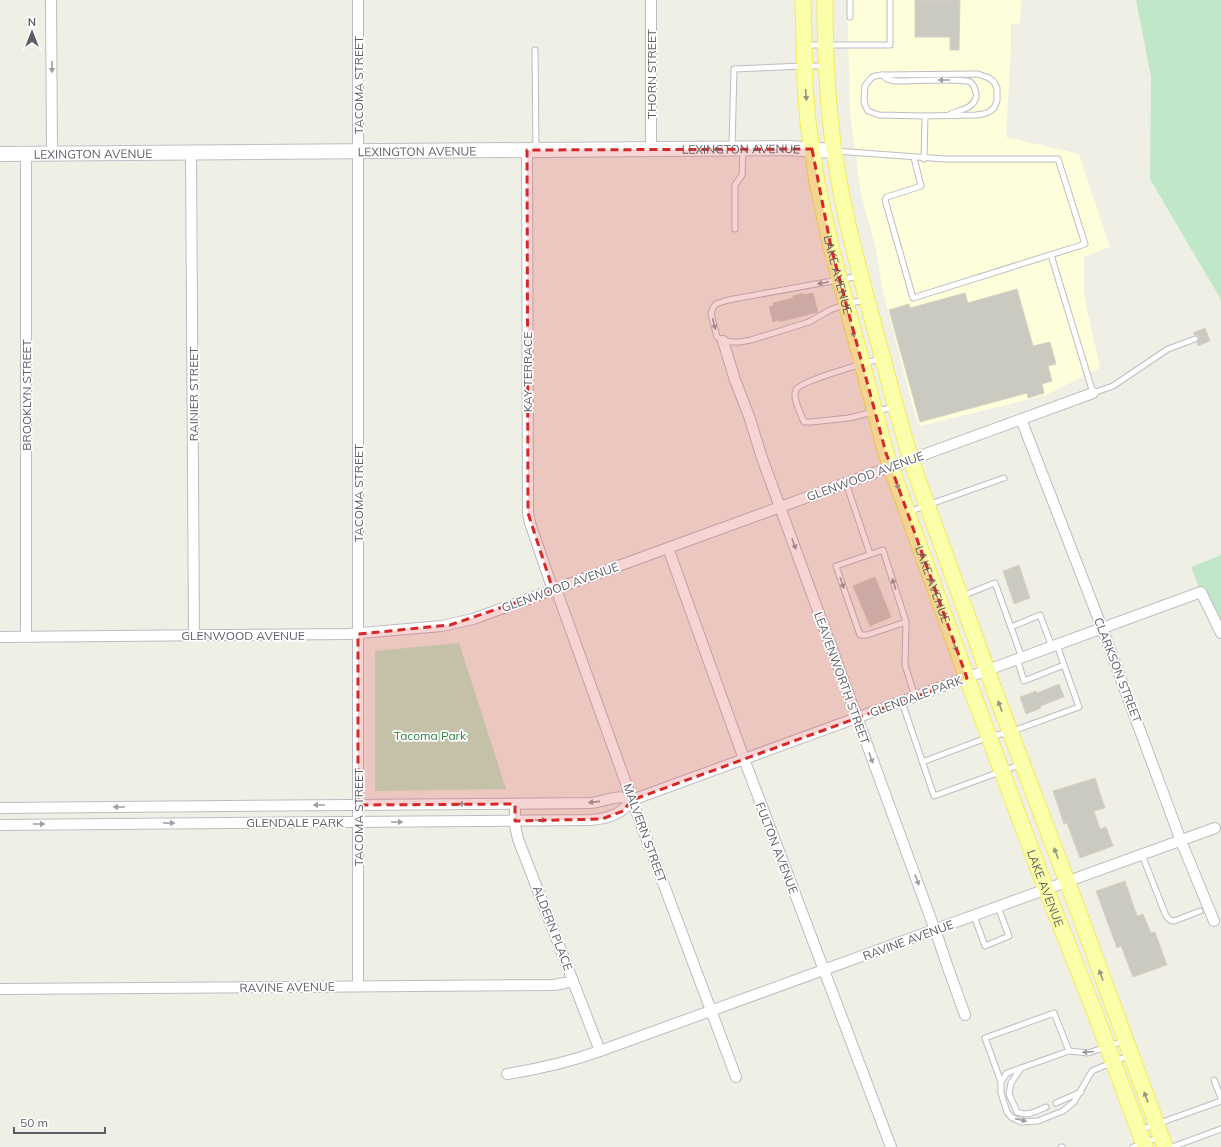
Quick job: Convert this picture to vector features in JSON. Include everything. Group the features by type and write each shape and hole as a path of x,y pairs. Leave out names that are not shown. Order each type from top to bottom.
{"main road":[{"name":"LAKE AVENUE","path":"803,0 803,45 808,122 821,205 874,412 890,467 966,678 1046,890 1108,1047 1140,1142"},
{"name":"LAKE AVENUE","path":"825,0 825,45 829,111 844,209 867,300 911,459 987,670 1161,1136"},
{"name":"LEXINGTON AVENUE","path":"0,154 738,148 812,149 834,151"}],"street":[{"path":"51,0 52,153"},
{"name":"TACOMA STREET","path":"358,0 358,986"},
{"name":"THORN STREET","path":"651,0 651,149"},
{"name":"KAY TERRACE","path":"532,150 528,513 530,523 555,589"},
{"name":"RAINIER STREET","path":"191,152 194,636"},
{"name":"BROOKLYN STREET","path":"26,154 26,637"},
{"name":"LEAVENWORTH STREET","path":"723,341 759,449 965,1015"},
{"name":"GLENWOOD AVENUE","path":"0,637 358,634 442,626 457,623 473,619 1093,393"},
{"name":"CLARKSON STREET","path":"1021,419 1102,628 1181,840 1214,922"},
{"name":"FULTON AVENUE","path":"668,548 744,759 890,1147"},
{"name":"MALVERN STREET","path":"555,589 736,1077"},
{"name":"GLENDALE PARK","path":"0,825 602,819 623,811 632,800 1201,592 1221,633"},
{"name":"GLENDALE PARK","path":"0,808 594,803 621,797 632,800"},
{"name":"ALDERN PLACE","path":"514,804 518,839 600,1051"},
{"name":"RAVINE AVENUE","path":"507,1074 553,1066 600,1051 1215,828"},
{"name":"RAVINE AVENUE","path":"0,989 554,985 573,981"}],"lane":[{"path":"850,0 850,17"},
{"path":"803,45 890,45 890,0"},
{"path":"532,150 535,50"},
{"path":"735,229 735,185 742,174 738,148 734,69 826,66"},
{"path":"978,74 990,78 994,82 997,88 997,102 994,108 989,112 983,114 948,115 879,115 868,111 865,105 865,86 871,78 882,75 978,74"},
{"path":"882,75 887,79 895,81 955,80 968,81 972,83 975,87 975,102 963,110 954,111 948,115"},
{"path":"924,158 925,116"},
{"path":"834,151 914,158 971,160 1058,159 1085,244 913,298 885,200 887,197 921,186 914,158"},
{"path":"1051,255 1093,393 1113,386 1168,349 1196,339"},
{"path":"861,276 728,300 716,304 713,308 712,314 717,337 723,341 740,342 751,340 809,322 830,310 846,304 867,300"},
{"path":"883,358 816,378 798,386 795,391 796,402 804,422 849,418 896,407"},
{"path":"907,512 1004,478"},
{"path":"846,483 870,554"},
{"path":"906,622 866,635 860,634 836,566 883,550 906,622 905,665 915,697"},
{"path":"961,597 995,583 1011,627 1020,658 1024,681 1064,666"},
{"path":"922,762 989,737 1010,732 1079,707 1064,666 1040,615 1011,627"},
{"path":"902,702 934,796 1022,764"},
{"path":"1142,855 1166,916 1170,920 1174,921 1200,911"},
{"path":"974,916 985,946 1009,936 998,907"},
{"path":"1069,1051 1054,1013 985,1038 1001,1082 1001,1093 1007,1112 1011,1117 1021,1122 1038,1121 1063,1111 1074,1102 1092,1071 1130,1055"},
{"path":"1001,1082 1007,1073 1069,1051 1088,1053 1125,1041"},
{"path":"1021,1068 1011,1083 1010,1094 1017,1112 1023,1115 1046,1107"},
{"path":"1140,1142 1161,1136 1221,1100 1214,1080"},
{"path":"1056,1103 1081,1092"},
{"path":"1172,1147 1221,1129"},
{"path":"1140,1142 1161,1136"}],"highlighted area":[{"path":"812,149 831,247 886,453 967,678 632,800 623,811 602,819 515,821 515,804 358,805 358,634 450,625 553,590 528,513 527,150"}],"shaded area":[{"path":"847,0 1021,0 1020,23 1011,24 1006,137 1079,154 1110,247 1084,257 1084,295 1100,368 1046,395 920,426 915,415 883,292 876,249 861,194 850,113"}],"green space":[{"path":"1136,0 1221,0 1221,302 1150,179 1151,77"},
{"path":"1221,555 1221,633 1201,592 1191,567"},
{"name":"Tacoma Park","path":"459,643 506,789 375,791 375,651"}],"building":[{"path":"915,0 960,0 959,50 950,50 950,37 915,37"},
{"path":"1017,289 1033,346 1050,342 1056,364 1048,366 1052,381 1042,384 1044,393 1028,398 1027,393 920,422 889,310 909,304 910,308 965,293 968,303"},
{"path":"803,293 803,295 813,293 818,312 779,322 779,320 773,322 769,307 774,305 773,303 793,298 793,296"},
{"path":"1205,328 1210,341 1198,346 1197,343 1199,337 1193,333"},
{"path":"1019,565 1030,598 1014,604 1003,571"},
{"path":"875,577 891,617 870,626 853,586"},
{"path":"1059,684 1064,697 1040,706 1041,708 1026,714 1020,697 1036,691 1037,693"},
{"path":"1095,778 1105,808 1094,811 1100,829 1106,827 1113,846 1080,858 1067,823 1064,824 1053,791"},
{"path":"1125,881 1137,916 1143,914 1151,933 1155,932 1167,965 1133,977 1121,946 1117,948 1096,891"}]}
